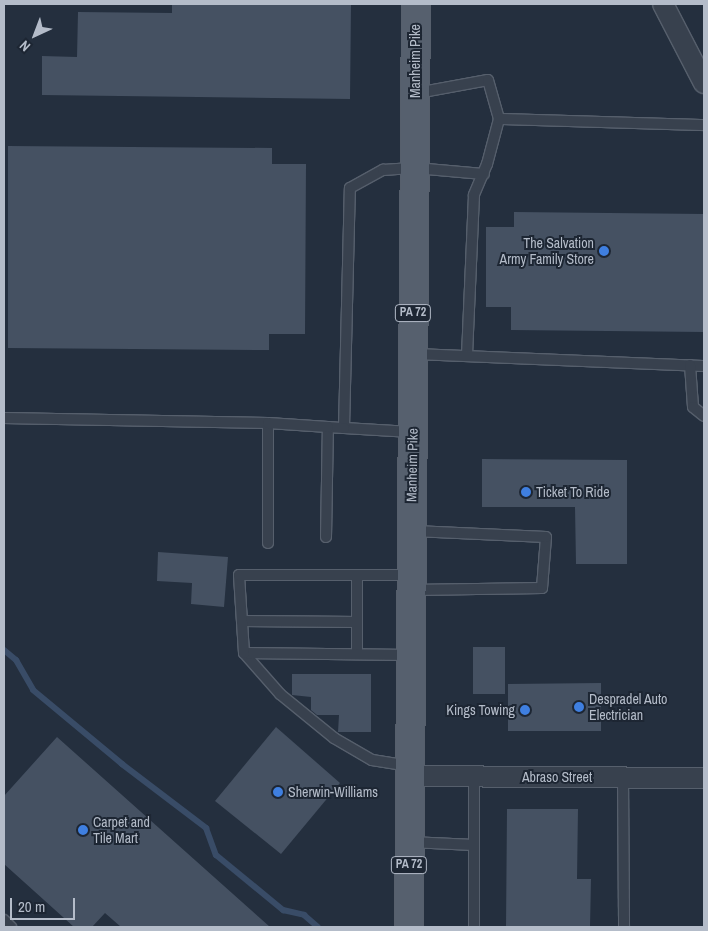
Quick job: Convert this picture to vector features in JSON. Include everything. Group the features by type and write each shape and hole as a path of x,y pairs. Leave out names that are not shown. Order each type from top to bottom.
{"main road":[{"name":"Manheim Pike","path":"409,927 416,4"}],"street":[{"path":"663,4 704,83"},
{"name":"Abraso Street","path":"410,771 474,776 704,778"}],"lane":[{"path":"415,94 488,80 499,119 484,174 474,196 467,356"},
{"path":"499,119 704,125"},
{"path":"344,428 350,188 383,170 414,168 484,174"},
{"path":"413,354 704,366"},
{"path":"690,365 693,407 704,416"},
{"path":"4,418 268,423 412,432"},
{"path":"268,423 268,543"},
{"path":"326,538 328,427"},
{"path":"410,771 372,760 334,738 280,694 244,653 239,575 357,575 411,582 542,588 546,537 412,531"},
{"path":"357,575 357,654"},
{"path":"242,620 357,622"},
{"path":"244,653 410,655"},
{"path":"474,776 474,927"},
{"path":"622,777 624,927"},
{"path":"409,842 474,845"},
{"path":"4,920 12,927"}],"building":[{"path":"172,4 351,4 350,99 42,95 42,56 77,57 78,12 172,13"},
{"path":"8,146 272,148 272,164 306,164 305,334 269,334 269,350 8,348"},
{"path":"514,212 704,214 704,332 511,330 511,307 486,307 486,227 514,227"},
{"path":"482,459 627,460 627,564 576,564 575,507 482,507"},
{"path":"158,552 228,557 224,607 191,604 192,583 157,581"},
{"path":"473,647 505,647 505,694 473,694"},
{"path":"292,674 371,674 371,732 338,732 339,715 317,715 311,710 311,697 292,695"},
{"path":"601,683 601,731 508,731 508,684"},
{"name":"Sherwin-Williams","path":"276,727 340,783 281,854 215,801"},
{"name":"Carpet and Tile Mart","path":"57,737 270,927 121,927 105,913 92,927 74,927 4,864 4,796"},
{"path":"507,809 578,809 577,879 591,879 590,927 506,927"}],"waterway":[{"path":"4,650 16,660 33,690 122,764 206,828 216,855 283,910 304,915 318,927"}],"place":[{"name":"The Salvation Army Family Store","path":"604,251"},
{"name":"Ticket To Ride","path":"526,492"},
{"name":"Despradel Auto Electrician","path":"579,707"},
{"name":"Kings Towing","path":"525,710"},
{"name":"Sherwin-Williams","path":"278,792"},
{"name":"Carpet and Tile Mart","path":"83,830"}]}
